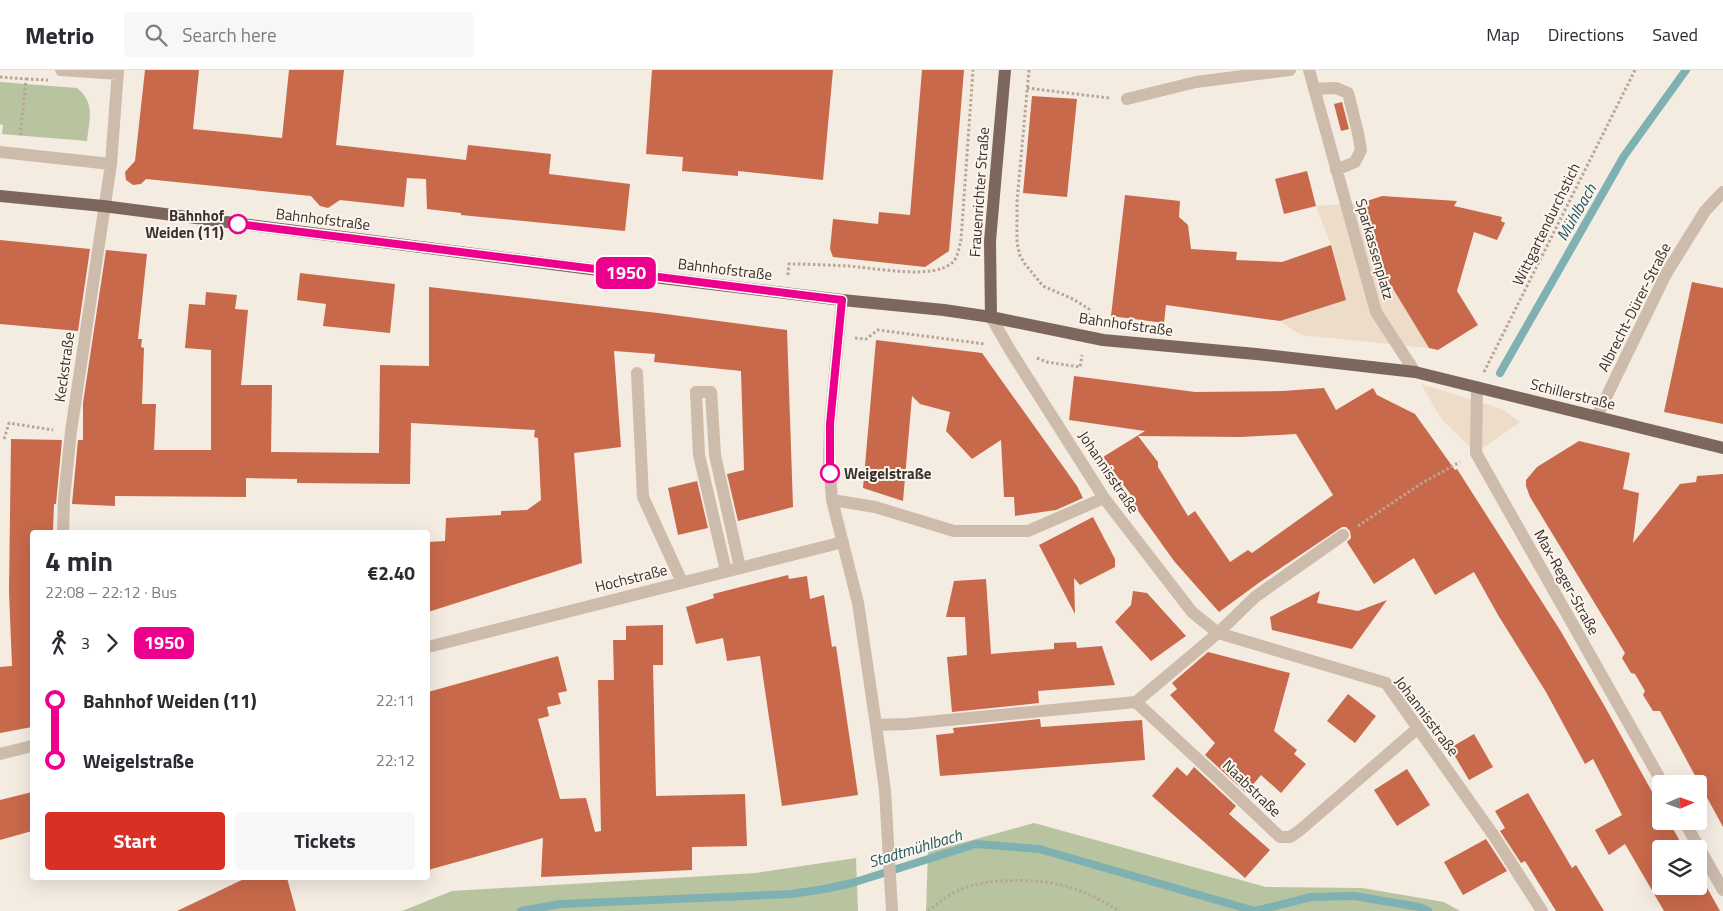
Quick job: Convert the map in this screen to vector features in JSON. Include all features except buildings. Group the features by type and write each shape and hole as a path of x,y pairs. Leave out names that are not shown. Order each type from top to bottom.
{"main road":[{"name":"Frauenrichter Straße","path":"991,317 990,241 1004,70"},
{"name":"Bahnhofstraße","path":"0,196 103,206 299,233 991,317 1103,340 1256,354 1415,372"},
{"name":"Schillerstraße","path":"1415,372 1723,448"}],"street":[{"path":"61,70 118,72"},
{"path":"1127,99 1196,82 1290,70"},
{"name":"Sparkassenplatz","path":"1309,70 1376,312 1415,372"},
{"name":"Keckstraße","path":"63,530 64,498 71,431 103,206 111,164 118,72"},
{"path":"1314,89 1336,88 1348,94 1353,110 1360,150 1355,162 1336,170"},
{"path":"0,152 111,164"},
{"name":"Albrecht-Dürer-Straße","path":"1597,416 1666,274 1705,211 1723,192"},
{"path":"842,300 830,424 829,460 832,500 858,603 876,725 888,834 892,911"},
{"name":"Johannisstraße","path":"991,317 1104,498 1192,612 1218,633 1386,683 1494,836 1542,911"},
{"path":"637,372 643,497 682,582"},
{"path":"1476,453 1477,387"},
{"path":"726,571 699,456 696,392 711,392 715,455 740,568"},
{"name":"Max-Reger-Straße","path":"1476,453 1658,775"},
{"path":"832,500 875,507 954,531 1028,531 1104,498"},
{"path":"876,725 907,724 1136,702 1218,633 1256,597 1343,535"},
{"name":"Hochstraße","path":"430,646 843,542"},
{"name":"Naabstraße","path":"1136,702 1280,837 1290,837 1299,831 1418,728"},
{"path":"0,754 30,746"},
{"path":"1689,830 1723,890"}],"path":[{"path":"786,293 789,264 849,266 911,272 934,270 953,262 958,254 961,240 973,70"},
{"path":"1029,70 1017,201 1017,243 1020,256 1028,270 1043,286 1073,299 1089,309"},
{"name":"Wittgartendurchstich","path":"1477,387 1635,70"},
{"path":"0,77 26,79 19,140"},
{"path":"1027,88 1127,99"},
{"path":"838,338 866,339 878,330 990,345 1047,362 1080,367"},
{"path":"4,439 9,423 71,431"},
{"path":"1343,535 1422,483 1476,453"},
{"path":"928,911 958,890 977,884 1012,880 1056,884 1078,890 1120,911"}],"green space":[{"path":"0,82 77,88 87,100 89,106 90,119 87,141 2,134 3,125 0,124"},
{"path":"1034,823 1266,887 1362,888 1444,902 1460,911 926,911 928,852"},
{"path":"856,858 858,911 402,911 452,891 756,873"}],"shaded area":[{"path":"1361,203 1378,264 1429,348 1301,335 1280,321 1346,300 1331,245 1316,206"},
{"path":"1421,384 1502,409 1520,422 1476,453 1442,420"}],"waterway":[{"name":"Mühlbach","path":"1500,373 1624,156 1686,70"},
{"name":"Stadtmühlbach","path":"521,911 560,904 791,894 825,889 852,883 976,844 1039,849 1255,911 1311,897 1354,896 1419,907 1428,911"}],"bus line":[{"name":"1950","path":"238,224 842,300 830,424 830,473"}],"place":[{"name":"Bahnhof Weiden (11)","path":"238,224"},
{"name":"Weigelstraße","path":"830,473"}]}
